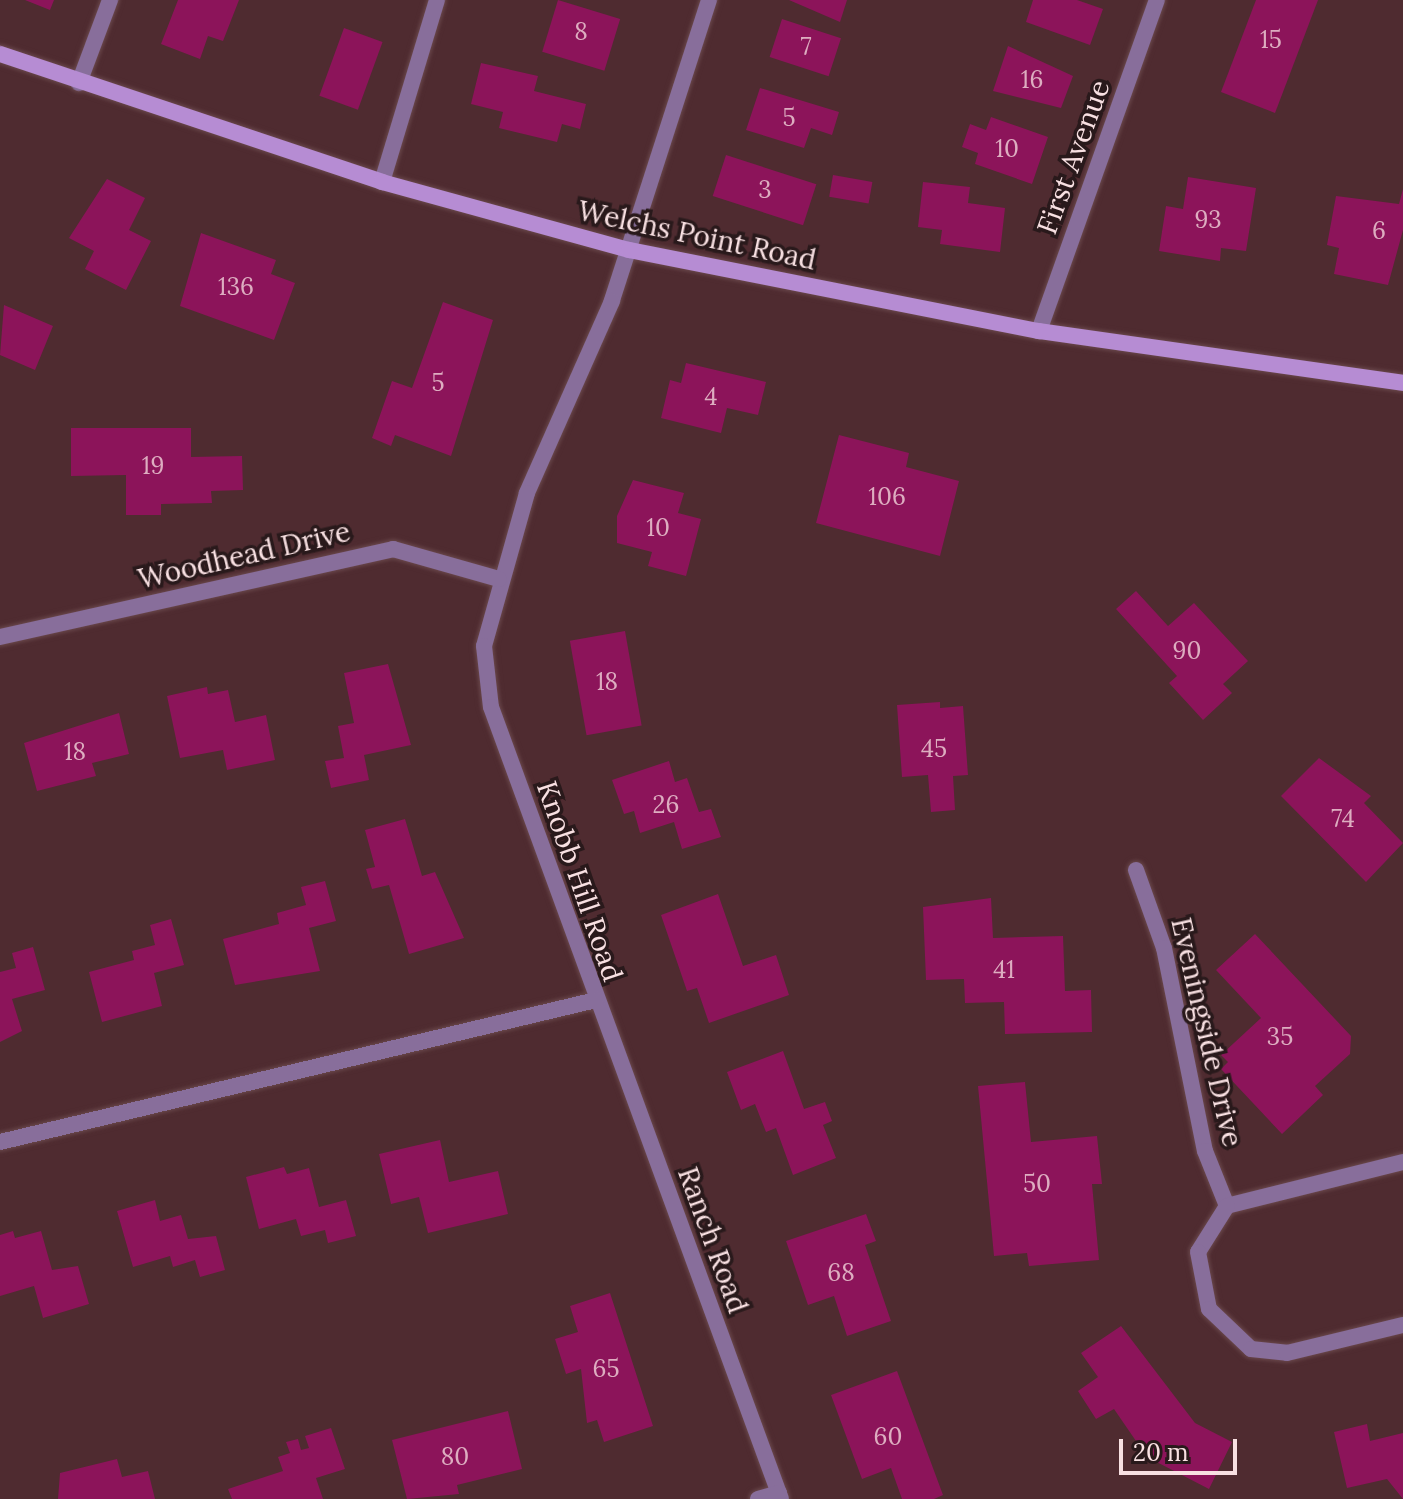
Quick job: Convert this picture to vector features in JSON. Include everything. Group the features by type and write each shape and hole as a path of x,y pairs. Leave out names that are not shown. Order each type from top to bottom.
{"main road":[{"name":"Welchs Point Road","path":"0,54 382,182 629,250 1039,331 1403,383"}],"street":[{"path":"79,83 110,0"},
{"path":"382,182 437,0"},
{"name":"Knobb Hill Road","path":"0,1142 596,1000 491,707 484,646 499,579 629,250 709,0"},
{"name":"First Avenue","path":"1039,331 1157,0"},
{"name":"Woodhead Drive","path":"0,637 393,549 499,579"},
{"name":"Eveningside Drive","path":"1136,870 1164,948 1205,1151 1227,1206"},
{"name":"Ranch Road","path":"596,1000 780,1496"},
{"path":"1403,1162 1227,1206 1198,1252 1199,1281 1224,1329 1251,1349 1287,1353 1403,1325"},
{"path":"758,1499 780,1496"}],"building":[{"path":"25,0 54,0 50,10"},
{"path":"178,0 239,0 223,41 208,36 200,59 161,44"},
{"path":"558,0 620,19 604,71 542,52"},
{"path":"789,0 847,0 840,22"},
{"path":"1033,0 1077,0 1103,9 1090,45 1026,22"},
{"path":"1256,0 1318,0 1275,113 1221,92"},
{"path":"782,19 841,38 829,76 770,57"},
{"path":"344,28 383,42 358,110 319,96"},
{"path":"1008,46 1073,76 1061,108 993,91"},
{"path":"481,63 538,76 534,91 586,104 580,129 562,124 557,142 499,128 503,112 471,104"},
{"path":"760,88 839,112 832,135 811,128 804,148 746,130"},
{"path":"991,117 1048,137 1032,184 975,164 978,153 962,147 970,124 986,130"},
{"path":"726,155 816,184 803,225 713,196"},
{"path":"833,175 872,182 869,204 829,197"},
{"path":"1188,177 1256,188 1246,251 1221,248 1220,261 1159,251 1166,206 1183,209"},
{"path":"107,179 145,198 129,230 151,241 126,290 85,269 94,251 69,238"},
{"path":"923,182 970,187 968,203 1005,208 1000,252 940,244 942,230 918,227"},
{"path":"1403,189 1403,230 1388,285 1334,274 1339,248 1327,245 1336,196 1399,204"},
{"path":"201,233 276,260 271,274 295,283 274,340 180,306"},
{"path":"443,302 493,320 451,456 395,435 391,446 372,438 392,381 412,388"},
{"path":"4,305 53,326 35,370 0,355"},
{"path":"686,363 766,382 758,415 727,408 721,433 661,418 670,380 681,383"},
{"path":"71,428 191,428 191,457 242,456 243,490 211,491 212,503 161,504 161,515 126,515 126,475 71,476"},
{"path":"839,435 909,453 906,467 959,481 940,556 816,523"},
{"path":"633,480 684,493 678,513 701,519 686,576 648,566 652,552 617,543 617,516"},
{"path":"1136,591 1168,626 1194,603 1248,661 1223,684 1232,693 1203,720 1169,683 1177,676 1116,609"},
{"path":"625,631 642,726 587,735 570,641"},
{"path":"388,664 411,745 364,755 369,780 331,788 325,761 344,758 338,726 354,723 344,673"},
{"path":"207,687 208,694 228,690 235,722 266,715 275,760 227,770 223,750 180,758 167,696"},
{"path":"940,702 940,708 963,706 968,775 953,776 955,810 931,812 928,775 902,777 897,705"},
{"path":"119,713 129,754 92,763 96,776 37,791 24,743"},
{"path":"1319,758 1371,796 1364,803 1403,843 1366,882 1281,796"},
{"path":"669,761 675,782 687,778 699,812 711,809 721,837 682,849 674,822 640,833 634,811 624,814 612,780"},
{"path":"405,819 422,876 435,872 464,938 409,954 389,885 372,889 366,869 375,867 365,830"},
{"path":"325,881 336,921 309,928 320,971 235,985 223,939 279,924 277,913 306,905 301,887"},
{"path":"718,894 743,966 776,955 789,995 709,1023 697,988 687,991 661,915"},
{"path":"991,898 993,938 1063,936 1065,991 1091,990 1092,1032 1005,1034 1004,1002 965,1003 964,979 926,980 923,907"},
{"path":"171,919 184,965 154,973 162,1006 102,1022 89,972 134,960 132,951 155,945 150,925"},
{"path":"1255,934 1351,1036 1350,1054 1315,1086 1323,1095 1282,1134 1221,1069 1228,1062 1221,1055 1261,1018 1216,970"},
{"path":"33,947 45,990 12,999 22,1031 0,1042 0,972 16,968 12,953"},
{"path":"783,1051 804,1109 825,1102 832,1121 823,1125 836,1158 793,1175 776,1128 766,1132 755,1104 741,1110 727,1072"},
{"path":"1025,1082 1031,1142 1097,1136 1102,1184 1092,1184 1099,1260 1029,1266 1027,1253 994,1256 978,1086"},
{"path":"440,1140 449,1182 498,1171 508,1214 428,1233 419,1197 391,1204 379,1154"},
{"path":"284,1167 287,1174 309,1168 319,1207 346,1200 356,1236 328,1243 325,1230 301,1236 296,1219 259,1229 246,1177"},
{"path":"155,1200 160,1221 181,1215 188,1239 216,1236 225,1270 200,1277 195,1260 173,1267 170,1256 133,1267 117,1211"},
{"path":"866,1214 876,1241 865,1245 891,1321 847,1336 834,1296 808,1305 786,1241"},
{"path":"13,1231 15,1238 41,1231 52,1270 78,1266 89,1304 43,1318 34,1286 0,1296 0,1235"},
{"path":"610,1293 653,1426 604,1442 597,1420 587,1423 581,1369 566,1374 555,1339 578,1332 570,1306"},
{"path":"1121,1326 1195,1423 1232,1442 1209,1489 1147,1457 1114,1409 1096,1419 1078,1391 1098,1377 1081,1353"},
{"path":"897,1371 943,1495 934,1499 902,1499 891,1468 862,1479 831,1395"},
{"path":"508,1411 522,1469 457,1485 459,1494 407,1499 392,1440"},
{"path":"1367,1424 1370,1441 1403,1433 1403,1499 1387,1479 1347,1488 1334,1432"},
{"path":"331,1428 345,1469 316,1478 323,1499 232,1499 228,1489 283,1471 278,1457 290,1453 286,1442 298,1439 301,1450 309,1448 305,1436"},
{"path":"117,1459 122,1477 148,1471 155,1499 58,1499 60,1473"}]}
